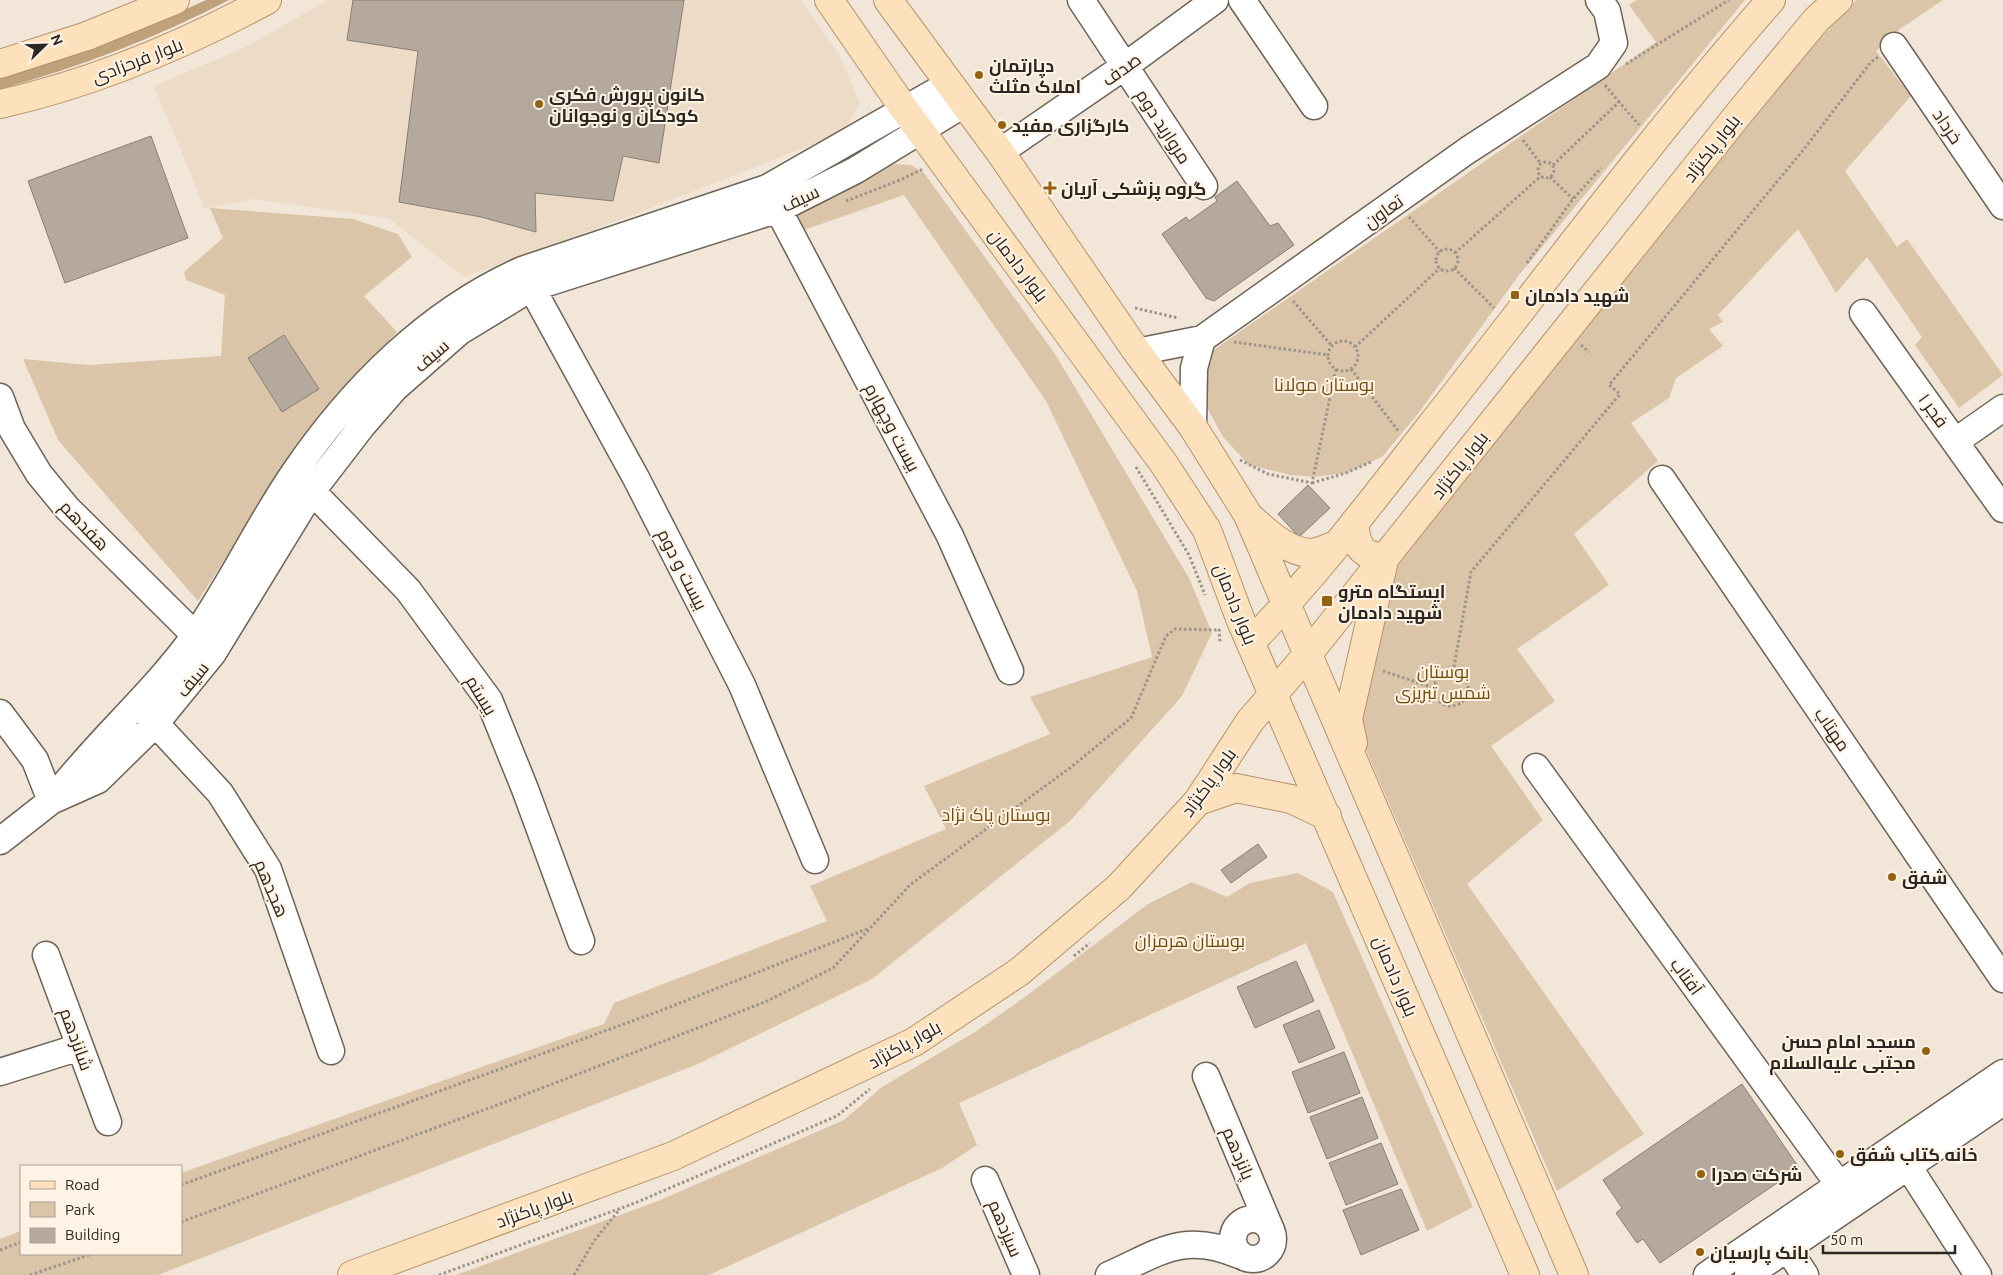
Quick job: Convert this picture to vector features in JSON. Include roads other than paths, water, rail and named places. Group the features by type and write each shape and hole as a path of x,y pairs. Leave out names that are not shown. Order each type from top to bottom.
{"main road":[{"path":"0,64 87,36 175,0"},
{"name":"بلوار فرحزادی","path":"0,104 119,70 210,31 267,0"},
{"name":"بلوار دادمان","path":"829,0 904,110 1164,464 1207,530 1241,621 1274,692 1525,1275"},
{"path":"888,0 1000,152 1137,352 1193,427 1248,515 1574,1275"},
{"path":"1251,642 1287,605 1354,523 1702,79 1771,0"},
{"name":"بلوار پاکنژاد","path":"352,1275 672,1156 914,1042 1020,972 1067,933 1119,886 1198,801 1250,721 1308,654 1740,111 1816,20 1838,0"},
{"path":"1248,515 1273,538 1294,549 1310,553 1336,545"},
{"path":"1354,523 1356,539 1362,551 1372,557 1385,558 1348,719 1363,786"},
{"path":"1198,801 1236,788 1291,799 1327,816"}],"street":[{"name":"مروارید دوم","path":"1080,0 1204,186"},
{"name":"صدف","path":"1000,152 1125,66 1215,0"},
{"path":"1242,0 1314,106"},
{"name":"تعاون","path":"1137,352 1214,340 1468,150 1598,66 1614,43 1607,11 1599,0"},
{"name":"خرداد","path":"1894,46 2003,206"},
{"name":"سیف","path":"773,198 904,110 956,94"},
{"name":"سیف","path":"0,841 51,801 82,762 137,703 195,635 294,473 361,388 413,339 456,305 488,286 527,279 856,170 921,132 956,94"},
{"name":"بیست وچهارم","path":"773,198 950,536 1010,671"},
{"name":"سیف","path":"51,801 98,780 155,724 214,653 312,491 362,426 395,388 425,360 527,279"},
{"name":"بیست و دوم","path":"527,279 636,478 742,686 814,860"},
{"name":"فجر ۱","path":"1863,313 2003,509"},
{"path":"1193,427 1194,368 1214,340"},
{"name":"هفدهم","path":"0,397 12,429 39,474 67,508 214,653"},
{"path":"1956,441 2003,408"},
{"name":"بیستم","path":"294,473 408,590 489,700 525,789 581,941"},
{"name":"مهتاب","path":"1662,479 2003,978"},
{"name":"هجدهم","path":"137,703 220,793 268,869 331,1051"},
{"path":"0,713 35,760 51,801"},
{"path":"0,743 22,772 51,801"},
{"name":"آفتاب","path":"1536,767 1846,1194"},
{"name":"شانزدهم","path":"46,955 108,1122"},
{"path":"0,1072 80,1047"},
{"path":"1707,1275 1781,1238 1902,1156 2003,1073"},
{"name":"پانزدهم","path":"1109,1275 1178,1245 1209,1244 1252,1260 1265,1256 1273,1244 1271,1230 1206,1076"},
{"path":"1902,1156 2003,1102"},
{"path":"1902,1156 1978,1275"},
{"name":"سیزدهم","path":"985,1180 1026,1275"},
{"path":"1748,1275 1781,1238"},
{"path":"1781,1238 1805,1275"}],"place":[{"name":"دپارتمان املاک مثلث","path":"979,75"},
{"name":"کانون پرورش فکری کودکان و نوجوانان","path":"539,104"},
{"name":"کارگزاری مفید","path":"1002,125"},
{"name":"گروه پزشکی آریان","path":"1050,188"},
{"name":"شهید دادمان","path":"1515,295"},
{"name":"ایستگاه مترو شهید دادمان","path":"1327,601"},
{"name":"شفق","path":"1892,877"},
{"name":"مسجد امام حسن مجتبی علیه‌السلام","path":"1926,1051"},
{"name":"خانه کتاب شفق","path":"1840,1154"},
{"name":"شرکت صدرا","path":"1701,1174"},
{"name":"بانک پارسیان","path":"1700,1252"}],"park label":[{"name":"بوستان مولانا","path":"1324,384"},
{"name":"بوستان شمس تبریزی","path":"1443,681"},
{"name":"بوستان پاک نژاد","path":"996,814"},
{"name":"بوستان هرمزان","path":"1190,940"}]}
